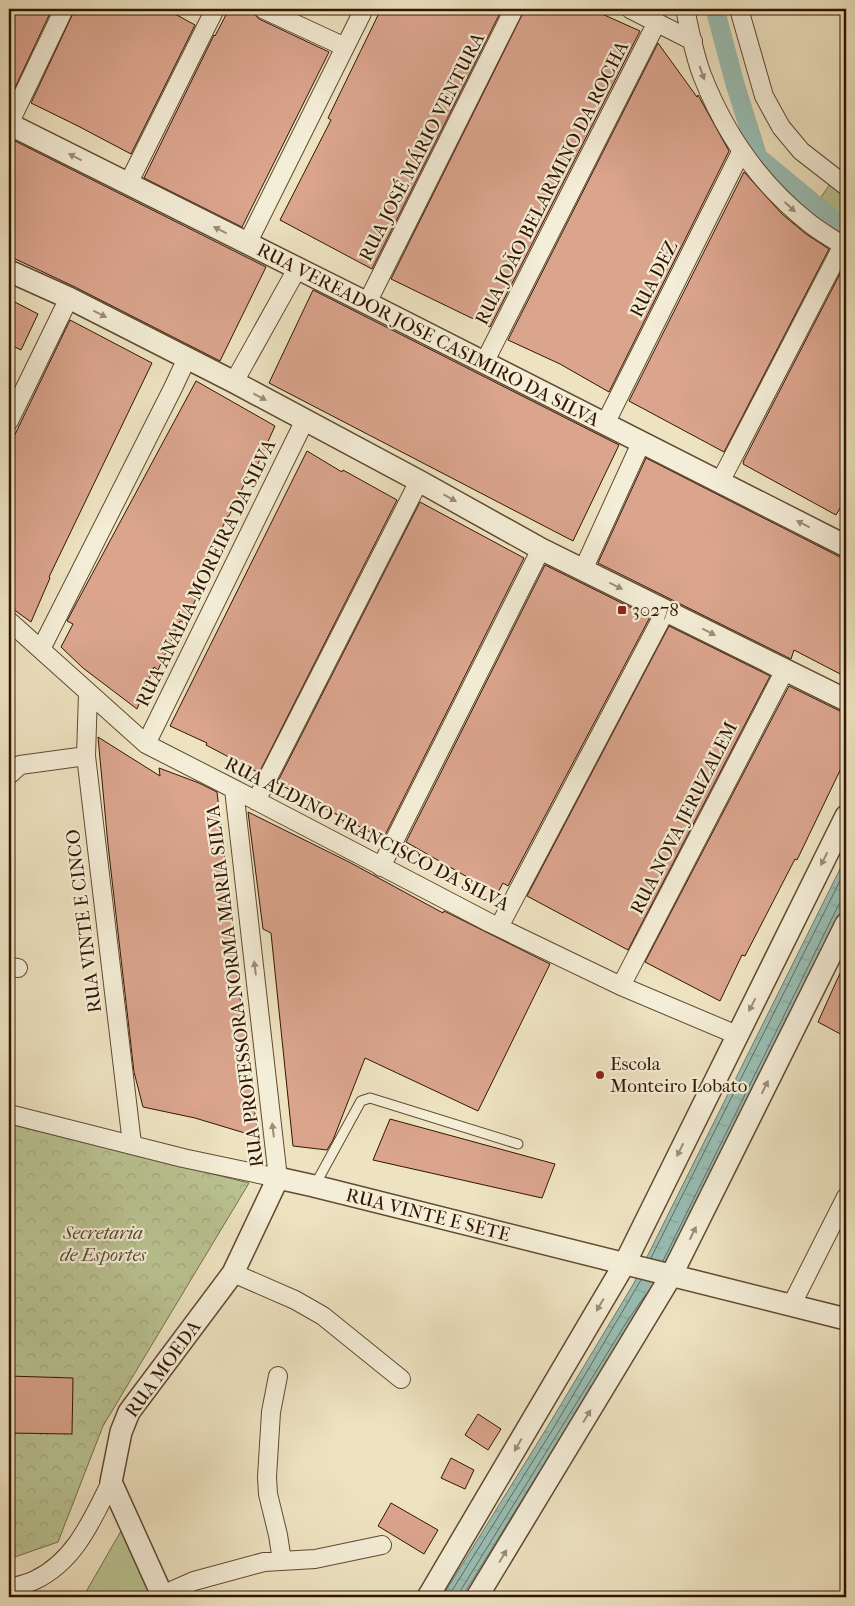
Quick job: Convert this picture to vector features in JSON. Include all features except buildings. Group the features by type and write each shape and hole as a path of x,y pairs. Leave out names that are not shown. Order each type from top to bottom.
{"street":[{"path":"9,124 64,9"},
{"path":"128,184 215,9"},
{"path":"262,9 344,47"},
{"path":"247,244 364,9"},
{"name":"RUA JOSÉ MÁRIO VENTURA","path":"367,303 514,9"},
{"path":"630,9 693,41"},
{"path":"685,9 702,74 720,117 749,164 809,223 844,246 720,482"},
{"path":"739,9 764,96 781,127 801,151 846,186"},
{"name":"RUA JOÃO BELARMINO DA ROCHA","path":"484,363 657,22"},
{"name":"RUA VEREADOR JOSE CASIMIRO DA SILVA","path":"9,124 367,303 641,443 846,544"},
{"name":"RUA DEZ","path":"605,424 741,152"},
{"path":"234,382 297,269"},
{"path":"9,271 69,298 234,382 541,549 846,700"},
{"path":"9,421 69,298"},
{"path":"41,649 187,358"},
{"name":"RUA ANALIA MOREIRA DA SILVA","path":"146,744 305,420"},
{"path":"583,570 641,443"},
{"path":"256,801 419,481"},
{"path":"381,867 541,549"},
{"path":"499,927 666,610"},
{"name":"RUA ALDINO FRANCISCO DA SILVA","path":"9,622 146,744 499,927 621,986 737,1035"},
{"name":"RUA NOVA JERUZALEM","path":"621,986 785,670"},
{"name":"RUA VINTE E CINCO","path":"88,693 86,756 132,1144"},
{"path":"9,775 20,765 86,756"},
{"name":"RUA PROFESSORA NORMA MARIA SILVA","path":"234,789 278,1178"},
{"path":"428,1597 631,1265 737,1035 846,816"},
{"path":"477,1597 668,1275 846,924"},
{"name":"RUA VINTE E SETE","path":"9,1114 183,1158 314,1186 846,1319"},
{"name":"RUA MOEDA","path":"111,1482 121,1432 129,1412 233,1273 278,1178"},
{"path":"791,1306 846,1197"},
{"path":"233,1273 294,1300 323,1316 401,1379"},
{"path":"278,1376 271,1412 267,1477 268,1494 282,1560"},
{"path":"9,1588 33,1581 54,1569 72,1551 87,1528 111,1482"},
{"path":"111,1482 162,1596 194,1581 264,1562 315,1559 382,1545"}],"lane":[{"path":"314,1186 361,1101 370,1098 518,1144"}],"green space":[{"path":"832,181 846,195 846,229 813,209"},
{"name":"Secretaria de Esportes","path":"9,1124 249,1183 103,1426 58,1542 9,1559"},
{"path":"121,1531 151,1597 83,1597"}],"water":[{"path":"846,857 846,902 668,1259 630,1325 462,1597 442,1597 634,1283"}],"waterway":[{"path":"715,9 735,84 758,157 846,230"}],"place":[{"name":"30278","path":"622,610"},
{"name":"Escola Monteiro Lobato","path":"600,1075"}]}
